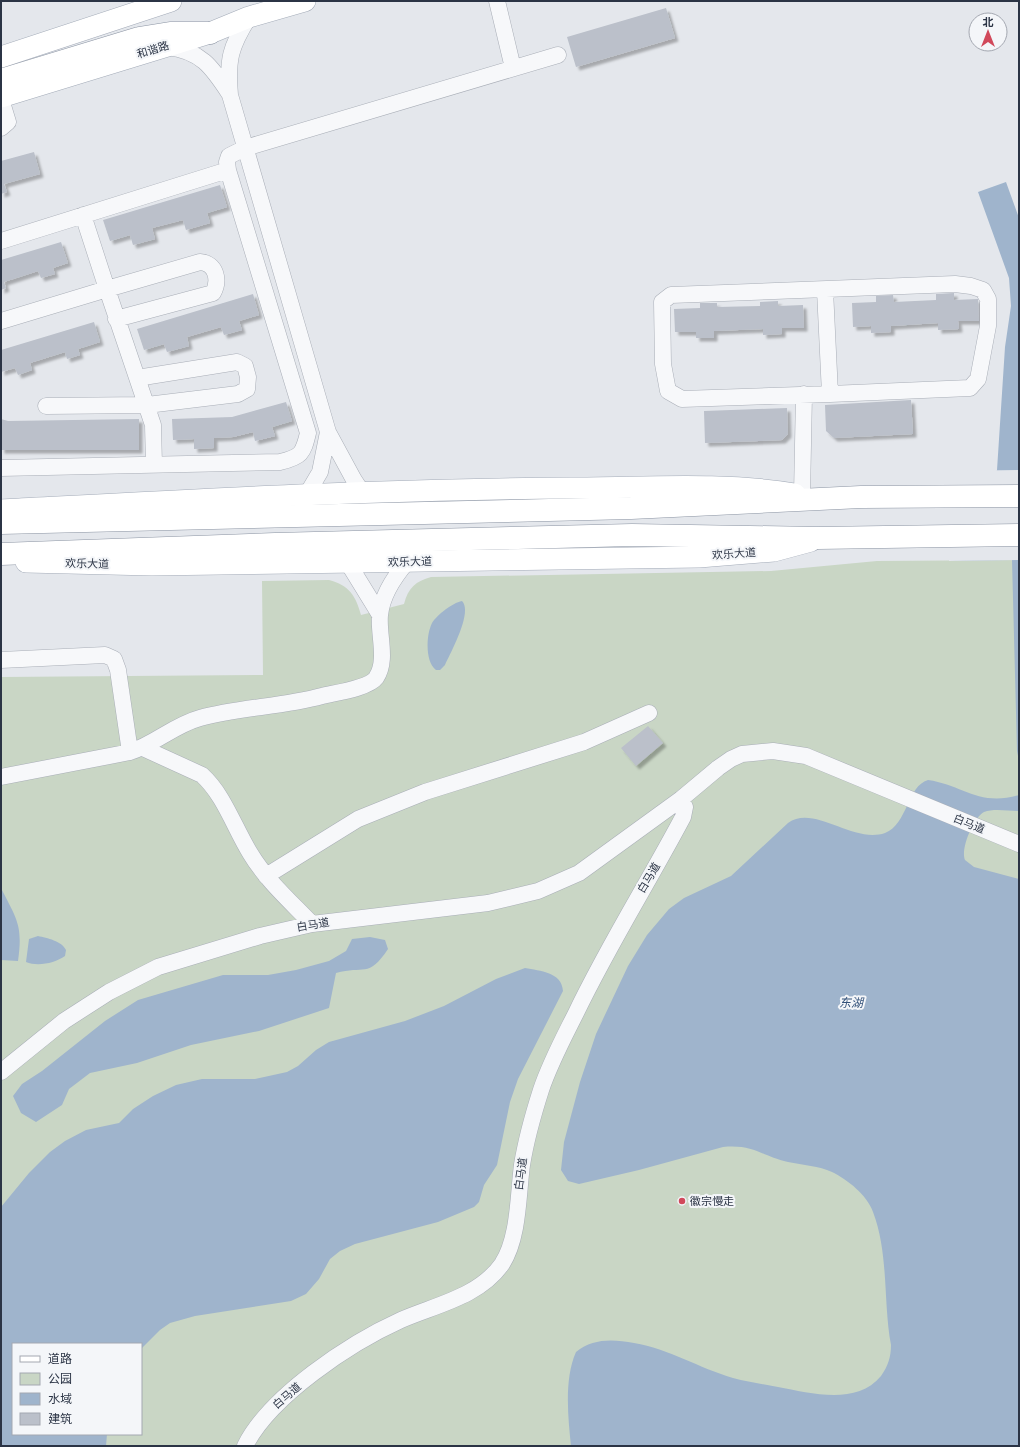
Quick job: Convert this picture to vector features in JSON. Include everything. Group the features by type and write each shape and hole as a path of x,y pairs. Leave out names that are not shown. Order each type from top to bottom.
{"highway":[{"path":"1,80 139,38 163,34 210,33"},
{"path":"1,523 631,508 804,496 1019,496"},
{"name":"欢乐大道","path":"1,554 268,544 632,535 818,538 1019,535"}],"main road":[{"path":"1,57 171,1"},
{"name":"和谐路","path":"1,98 210,33 249,17 305,1"},
{"path":"1,510 306,494 450,489 733,488 804,496"},
{"name":"欢乐大道","path":"1,562 152,565 731,556 774,551 818,538"}],"street":[{"path":"497,1 513,68"},
{"path":"249,17 236,38 231,50 229,72 230,95 328,432 350,474 362,492"},
{"path":"165,47 189,51 200,57 214,71 230,95"},
{"path":"1,468 280,462 294,458 304,449 308,433 228,170 227,162 230,155 245,148 558,55"},
{"path":"1,98 8,122 1,128"},
{"path":"1,240 228,170"},
{"path":"83,215 116,319 153,425 154,465"},
{"path":"1,321 200,262 207,262 212,267 216,280 216,286 213,293 116,319"},
{"path":"956,284 971,286 983,290 988,300 988,326 978,379 970,388 830,394 682,399 668,391 663,364 662,302 670,295 825,290 956,284"},
{"path":"825,290 830,394"},
{"path":"46,406 147,405 238,394 247,389 248,377 245,366 237,362 137,378"},
{"path":"799,395 804,496"},
{"path":"306,494 320,472 328,432"},
{"path":"1,777 136,750 181,725 199,718 310,700 367,684 376,678 380,666 380,614 396,575 407,562"},
{"path":"348,563 380,614"},
{"path":"1,660 105,655 114,659 118,670 136,750"},
{"path":"266,876 358,819 425,792 584,742 649,713"},
{"path":"136,750 202,775 215,789 250,853 266,876 312,924"},
{"name":"白马道","path":"1,1072 64,1021 109,992 158,967 260,936 312,924 488,903 538,891 579,873 681,799 718,768 731,759 742,754 773,751 806,756 979,829 1019,844"},
{"name":"白马道","path":"245,1446 256,1427 267,1413 289,1392 316,1371 372,1334 399,1321 466,1294 478,1287 494,1273 503,1262 511,1242 526,1143 541,1090 557,1050 592,979 683,817 685,807 681,799"}],"green space":[{"path":"1019,560 1019,1446 1,1446 1,677 263,675 262,581 329,580 336,582 351,592 357,602 361,615 404,604 410,589 413,586 431,577 771,571 877,561"}],"water":[{"path":"1006,182 1019,218 1019,761 1017,751 1012,560 951,561 997,470 1005,347 1011,306 1009,278 978,192"},
{"path":"462,601 465,606 465,614 460,632 445,665 440,670 436,670 432,666 428,655 430,628 434,620 441,613 454,604"},
{"name":"东湖","path":"928,780 982,797 1005,798 1019,795 1019,811 992,810 984,812 980,815 972,826 966,841 964,855 965,860 974,867 1019,879 1019,1446 571,1446 568,1386 572,1363 576,1352 589,1344 596,1342 611,1340 647,1346 672,1354 733,1378 818,1394 846,1394 859,1391 871,1385 886,1369 890,1357 891,1345 887,1312 884,1261 878,1228 873,1212 862,1194 838,1175 822,1168 779,1160 742,1147 723,1147 639,1170 579,1184 568,1181 561,1170 564,1142 580,1082 596,1034 628,966 647,935 669,909 684,898 731,876 788,823 798,818 810,818 860,833 873,835 885,833 893,828 898,822 916,790 921,784"},
{"path":"1,888 15,916 19,931 20,939 18,961 1,960"},
{"path":"38,936 54,940 61,944 66,950 65,956 46,964 26,962 29,939"},
{"path":"370,937 385,940 388,949 370,968 336,973 329,1008 259,1031 191,1045 137,1063 90,1073 69,1089 62,1105 36,1122 21,1113 13,1096 22,1084 42,1071 105,1021 138,1000 223,975 268,975 296,970 329,961 346,951 352,939"},
{"path":"525,968 554,976 562,985 563,991 518,1079 510,1102 497,1165 484,1185 479,1202 474,1207 438,1222 355,1244 340,1251 330,1259 319,1279 306,1294 291,1301 195,1316 170,1323 160,1330 142,1348 142,1343 12,1343 12,1435 107,1435 106,1446 1,1446 1,1207 29,1173 50,1152 65,1141 86,1130 119,1123 133,1109 153,1096 176,1085 202,1079 255,1079 287,1072 298,1066 316,1050 329,1042 405,1021 444,1006 496,979"}],"pier":[{"path":"1019,470 1019,560 949,561 948,471"}],"building":[{"path":"666,8 675,38 576,67 567,37"},
{"path":"34,152 40,174 4,184 7,192 1,194 1,161"},
{"path":"220,185 227,207 207,213 210,223 186,230 183,220 152,228 155,239 133,245 130,235 110,241 103,220"},
{"path":"61,242 68,263 53,268 55,274 41,278 38,271 4,282 6,288 1,290 1,260"},
{"path":"954,293 954,300 978,299 979,321 958,321 959,329 938,330 938,323 891,326 891,332 871,333 871,326 853,327 852,303 876,302 876,296 893,295 894,302 936,300 936,294"},
{"path":"253,294 259,315 239,321 242,330 224,335 221,327 187,337 189,346 167,352 164,344 144,350 137,329"},
{"path":"778,301 778,306 803,305 804,328 782,328 782,334 763,335 763,329 714,331 714,338 696,338 696,332 675,332 674,309 700,308 700,303 717,303 717,307 760,306 760,302"},
{"path":"94,322 100,342 78,349 80,355 67,359 65,352 30,363 32,370 18,375 15,368 1,372 1,350"},
{"path":"911,400 913,434 834,438 826,431 825,405"},
{"path":"286,402 292,421 272,427 275,436 255,441 253,432 233,437 214,438 214,448 194,449 194,439 173,440 172,419 232,417"},
{"path":"787,408 788,434 782,440 705,443 704,411"},
{"path":"1,419 8,421 139,419 139,450 1,450"},
{"path":"648,726 663,743 636,766 621,748"}],"place":[{"name":"徽宗慢走","path":"682,1201"}]}
